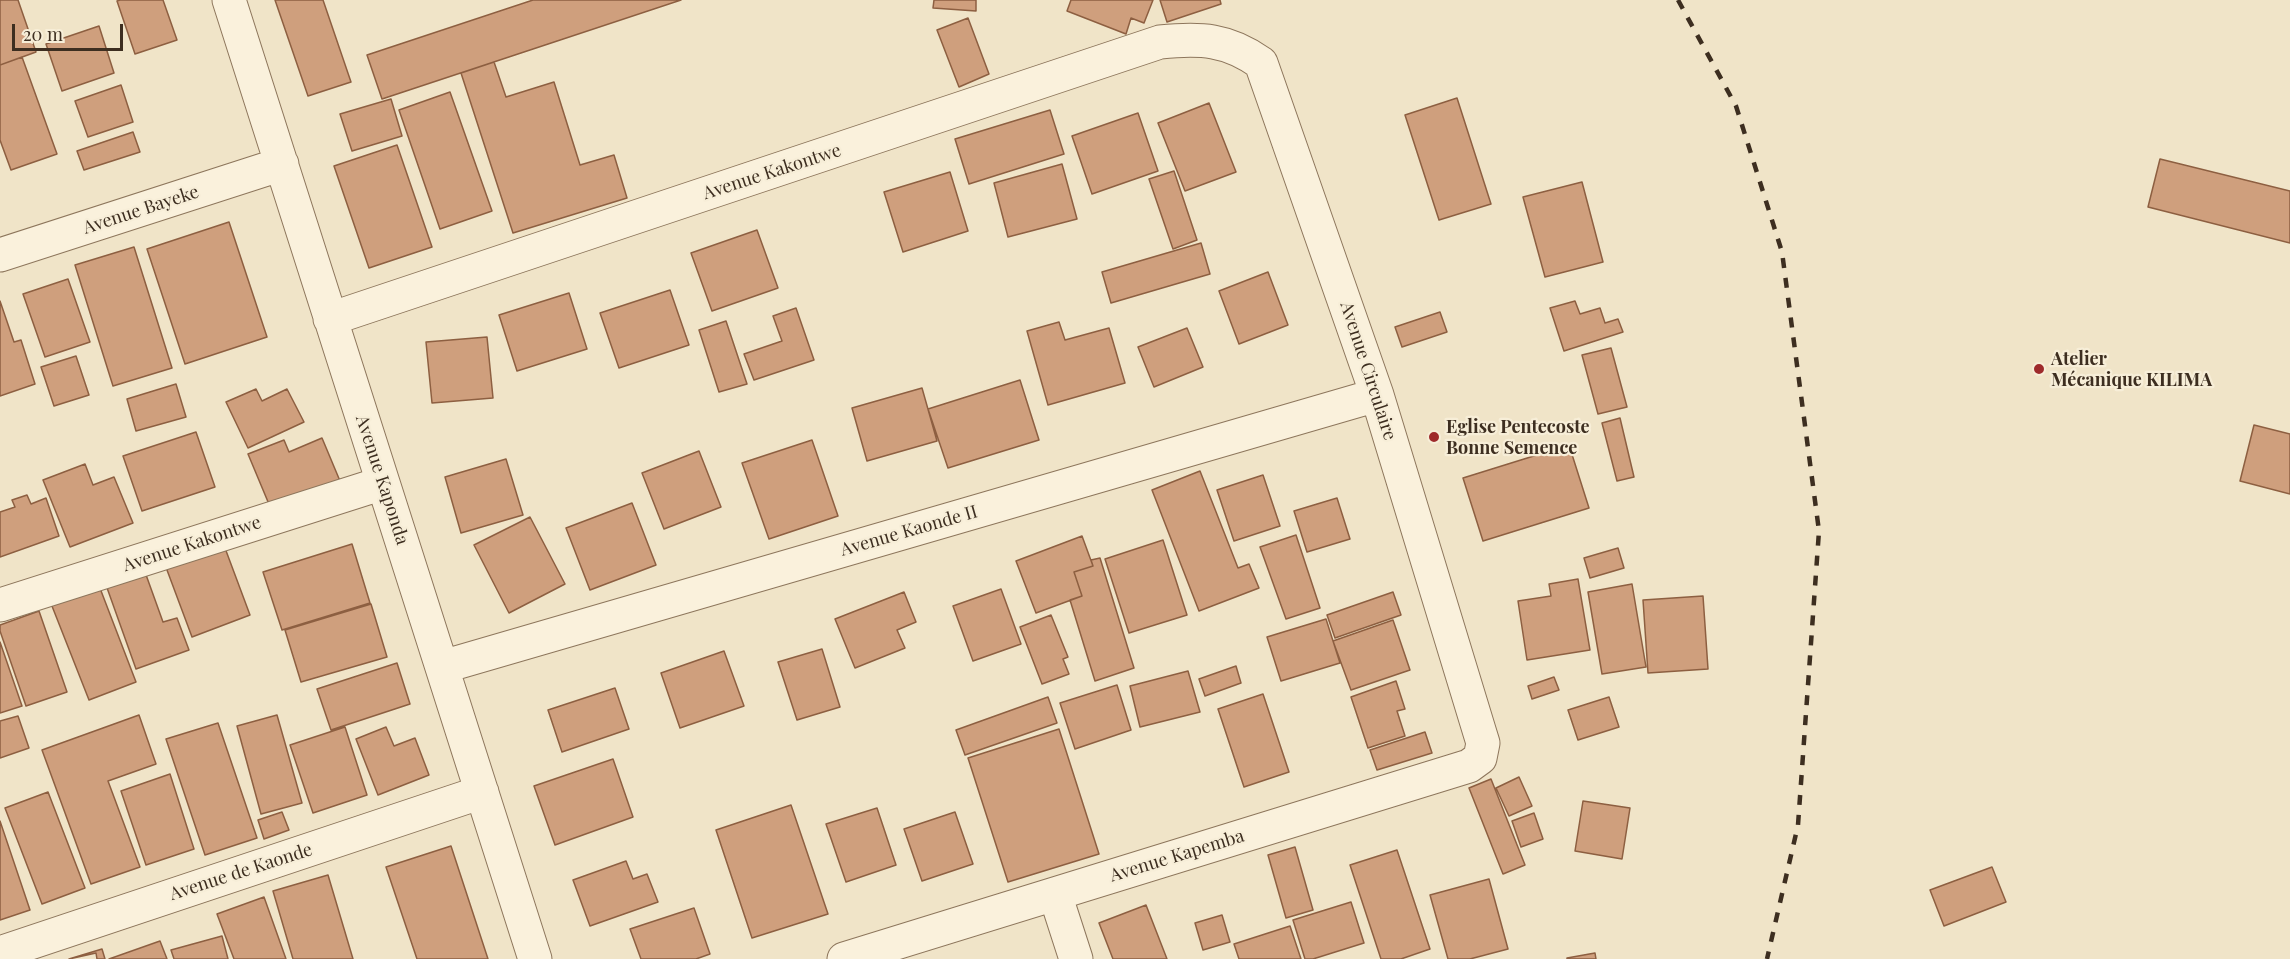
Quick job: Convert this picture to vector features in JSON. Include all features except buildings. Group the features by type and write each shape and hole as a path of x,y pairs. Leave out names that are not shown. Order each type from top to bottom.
{"street":[{"name":"Avenue Kaponda","path":"229,0 535,959"},
{"name":"Avenue Kakontwe","path":"330,319 1160,42 1189,39 1217,41"},
{"name":"Avenue Circulaire","path":"1217,41 1243,51 1261,63 1265,72 1377,395 1479,730"},
{"name":"Avenue Bayeke","path":"0,255 282,164"},
{"name":"Avenue Kaonde II","path":"442,667 1377,395"},
{"name":"Avenue Kakontwe","path":"0,605 383,483"},
{"name":"Avenue Kapemba","path":"844,959 1469,766 1476,763 1482,751 1479,730"},
{"name":"Avenue de Kaonde","path":"0,953 482,792"},
{"path":"1055,894 1076,959"}],"railway":[{"path":"1678,0 1736,106 1782,252 1819,531 1798,825 1767,959"}],"place":[{"name":"Atelier Mécanique KILIMA","path":"2039,369"},
{"name":"Eglise Pentecoste Bonne Semence","path":"1434,437"}]}
